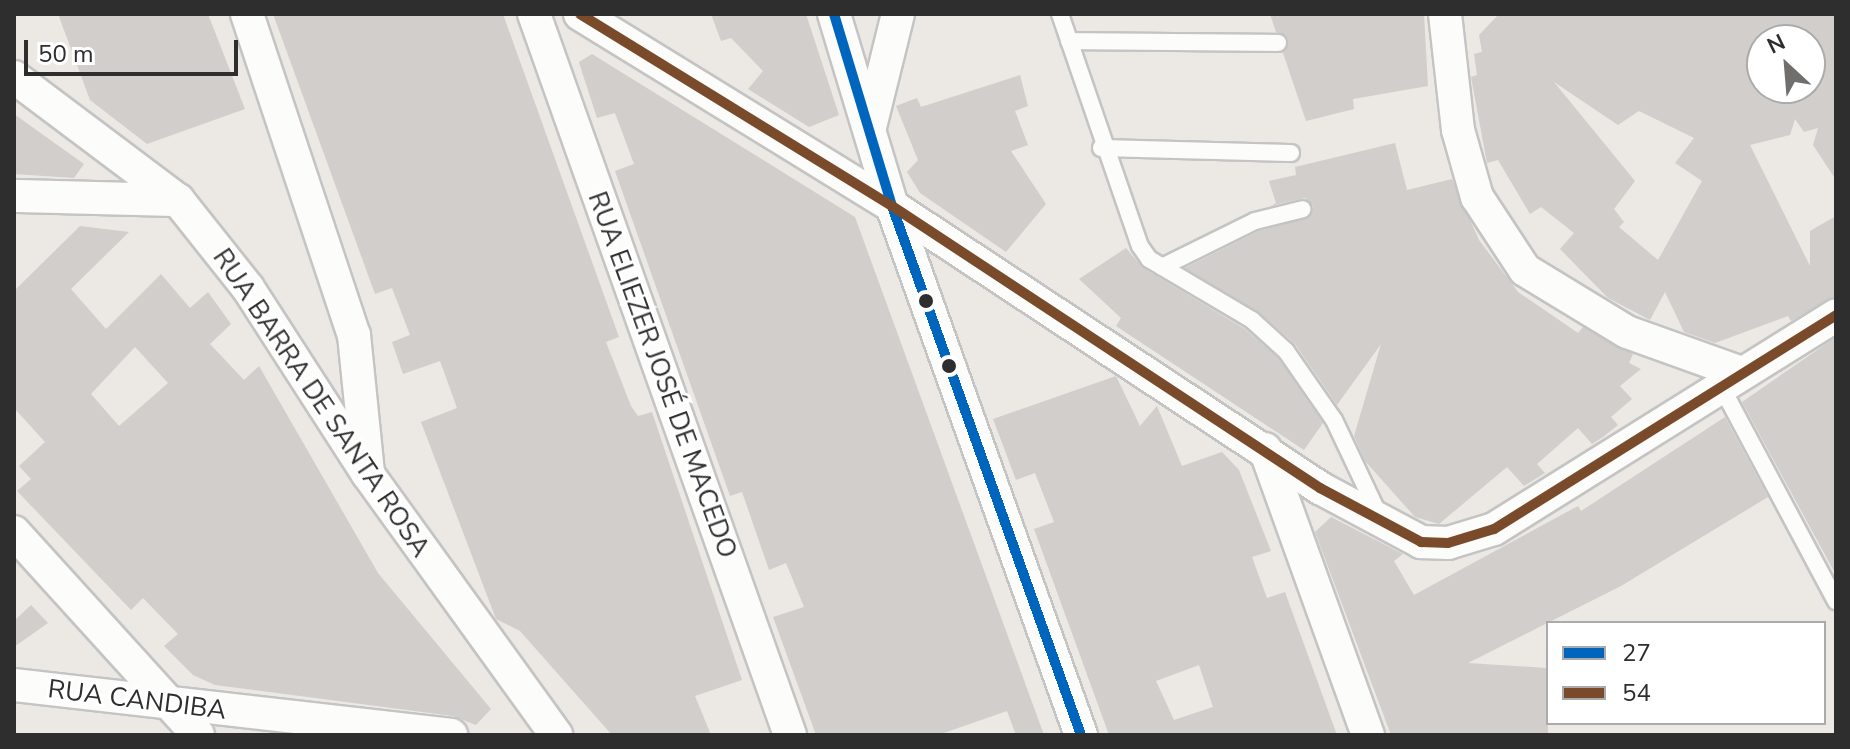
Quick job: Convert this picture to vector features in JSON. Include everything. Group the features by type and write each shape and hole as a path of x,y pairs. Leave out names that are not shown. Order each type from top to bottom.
{"street":[{"path":"247,14 354,335 366,403 368,474"},
{"name":"RUA ELIEZER JOSÉ DE MACEDO","path":"534,14 790,735"},
{"path":"580,14 892,206 1384,525 1421,542 1448,543 1494,529 1644,441 1730,379 1833,322"},
{"path":"834,14 892,206 1081,735"},
{"path":"870,130 898,14"},
{"path":"1445,14 1458,130 1477,197 1525,270 1627,332 1730,379"},
{"name":"RUA BARRA DE SANTA ROSA","path":"14,77 135,162 178,200 248,288 368,474 556,735"},
{"path":"14,196 178,200"},
{"path":"1265,449 1368,735"},
{"path":"14,532 198,735"},
{"name":"RUA CANDIBA","path":"14,685 171,706 451,735"}],"lane":[{"path":"1060,14 1101,148 1140,246 1162,267 1252,320 1286,351 1334,420 1384,525"},
{"path":"1069,41 1278,43"},
{"path":"1101,148 1291,153"},
{"path":"1162,267 1255,221 1303,209"},
{"path":"1730,379 1836,601"}],"building":[{"path":"58,14 208,14 245,109 147,144 90,100"},
{"path":"273,14 503,14 619,337 606,342 631,406 638,416 652,412 742,680 695,696 711,735 612,735 520,631 496,619 421,422 457,408 440,361 403,374 392,342 410,335 392,288 375,294"},
{"path":"711,14 806,14 839,115 809,127 748,89 763,71 731,38 721,41"},
{"path":"1270,14 1424,14 1428,86 1353,99 1354,109 1306,121 1283,53 1288,38 1276,32"},
{"path":"1499,14 1836,14 1836,180 1813,145 1818,128 1804,132 1795,119 1790,135 1750,145 1810,266 1810,231 1836,216 1836,296 1791,321 1788,316 1715,343 1684,332 1665,292 1650,320 1608,298 1560,249 1574,233 1541,207 1530,214 1498,160 1487,163 1471,77 1477,75 1474,54 1482,52 1479,35","holes":["1554,82 1618,125 1639,111 1694,138 1675,163 1702,181 1658,260 1619,227 1624,222 1614,209 1635,181"]},
{"path":"592,54 855,217 1044,735 1016,735 1007,711 938,735 816,735 773,617 804,607 786,563 769,570 742,492 730,496 615,171 634,164 615,113 597,118 583,75 579,62"},
{"path":"1020,75 1028,106 1015,111 1028,145 1011,151 1046,204 1006,252 920,193 907,172 918,160 896,106 917,98 921,107"},
{"path":"14,114 84,164 74,178 14,174"},
{"path":"1395,143 1407,190 1452,179 1479,240 1518,292 1578,333 1583,327 1633,354 1629,363 1641,369 1620,386 1632,399 1611,417 1618,425 1603,437 1592,444 1578,428 1537,464 1545,473 1524,486 1507,467 1439,524 1415,517 1365,461 1354,436 1381,344 1337,405 1295,344 1259,312 1185,268 1259,231 1311,216 1313,206 1305,198 1270,206 1276,203 1269,181 1296,175 1295,167"},
{"path":"80,226 129,232 71,289 106,329 161,274 190,308 208,292 231,324 210,344 244,380 259,366 378,573 491,709 476,725 453,716 215,685 193,675 164,646 178,634 143,598 131,610 17,491 31,479 19,466 45,442 14,408 14,291","holes":["135,347 168,383 119,426 91,394"]},
{"path":"1126,248 1143,268 1245,329 1278,358 1323,423 1304,450 1116,326 1121,318 1079,279"},
{"path":"1836,337 1836,575 1742,402"},
{"path":"1116,376 1140,426 1157,406 1182,466 1222,452 1239,470 1271,551 1252,557 1267,598 1285,592 1337,735 1109,735 1034,529 1054,522 1035,473 1016,480 993,419","holes":["1199,665 1213,707 1174,720 1156,681"]},
{"path":"1725,417 1768,497 1621,586 1546,621 1546,624 1468,663 1546,668 1548,735 1391,735 1315,532 1331,517 1403,554 1394,561 1414,595 1578,506 1581,511"},
{"path":"31,605 48,623 14,647 14,621"}],"transit line":[{"name":"54","path":"580,14 892,206 1320,488 1421,542 1448,543 1494,529 1836,315"},
{"name":"27","path":"834,14 892,206 1081,735"}]}
